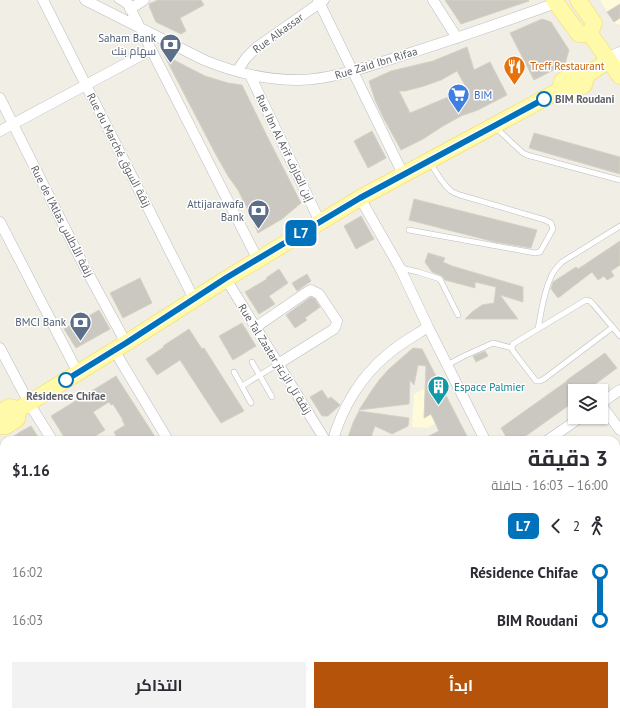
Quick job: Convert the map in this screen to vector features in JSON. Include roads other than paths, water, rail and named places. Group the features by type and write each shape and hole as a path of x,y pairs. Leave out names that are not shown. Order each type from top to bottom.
{"main road":[{"path":"578,0 594,23 590,34"},
{"path":"555,2 579,34 590,34 615,57 620,76"},
{"path":"0,413 9,407 24,406 226,278 360,198 560,90 562,81 576,72 587,75 615,57"},
{"path":"0,426 6,426 17,419 24,406"}],"street":[{"name":"Rue du Marché زنقة السوق","path":"43,0 194,299"},
{"name":"Rue Zaid Ibn Rifaa","path":"85,0 220,67 269,79 298,80 335,76 353,72 457,38 555,2"},
{"path":"144,0 128,4 258,260"},
{"path":"433,0 457,38"},
{"path":"320,1 403,174"},
{"name":"Rue Alkassar","path":"237,71 246,58 257,47 320,1"},
{"path":"0,131 151,50"},
{"name":"Rue Ibn Al Arif إبن العارف","path":"250,75 320,222"},
{"name":"Rue de l'Atlas زنقة الأطلس","path":"0,98 82,262 120,346 166,436"},
{"path":"360,198 400,268 483,436"},
{"path":"0,222 78,373"},
{"name":"Rue Tal Zaatar زنقة تل الزعتر","path":"226,278 323,436"},
{"path":"256,328 311,290 318,294 337,321 334,329 278,364"},
{"path":"334,436 349,402 361,383 371,371 387,354 428,327"},
{"path":"0,348 24,406 49,436"},
{"path":"608,399 620,390"},
{"path":"608,414 620,430"},
{"path":"554,436 571,424"}],"lane":[{"path":"117,0 128,4"},
{"path":"494,126 523,153 620,180"},
{"path":"409,230 536,253 540,252 553,229 551,223 545,220 460,195 451,190 437,174 429,160"},
{"path":"538,329 548,284 555,269 562,262 620,226"},
{"path":"400,268 440,279 458,316"},
{"path":"512,348 513,344 586,300 593,304 620,336"},
{"path":"447,365 493,343 512,348 536,381 540,381 613,328"},
{"path":"252,362 272,397"},
{"path":"242,386 278,364"},
{"path":"234,372 252,403"}],"place":[{"name":"Saham Bank سهام بنك","path":"171,64"},
{"name":"Treff Restaurant","path":"514,86"},
{"name":"BIM Roudani","path":"544,99"},
{"name":"BIM","path":"458,114"},
{"name":"Attijarawafa Bank","path":"259,230"},
{"name":"BMCI Bank","path":"81,342"},
{"name":"Résidence Chifae","path":"66,380"},
{"name":"Espace Palmier","path":"438,406"}]}
